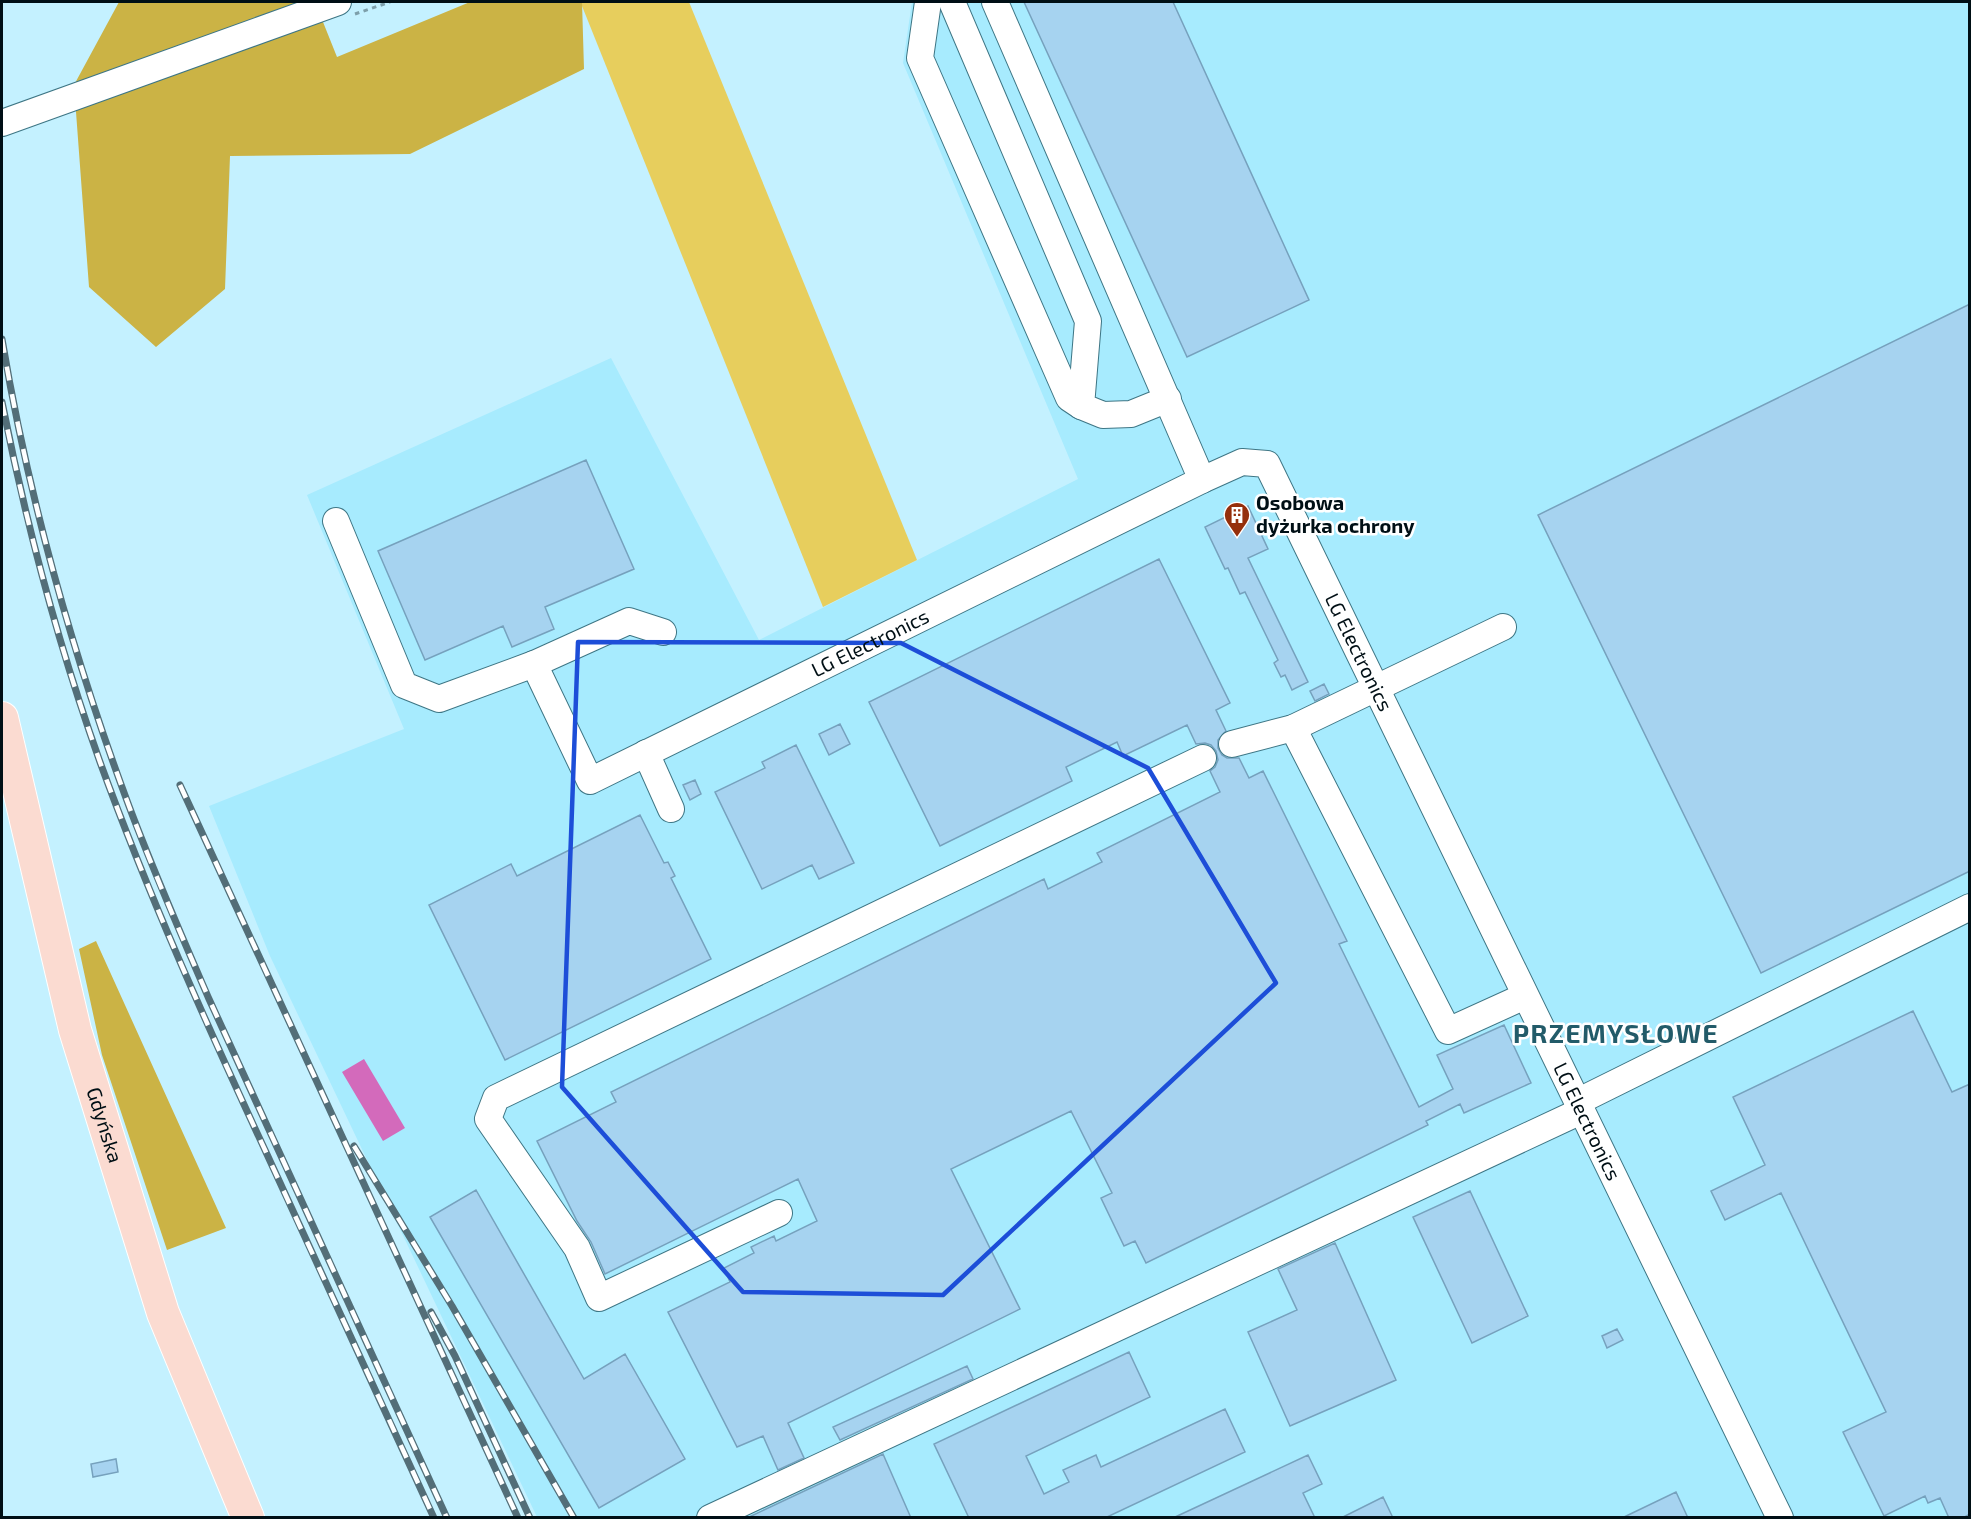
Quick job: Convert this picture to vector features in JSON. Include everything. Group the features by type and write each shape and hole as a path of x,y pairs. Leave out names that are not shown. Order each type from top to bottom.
{"main road":[{"name":"Gdyńska","path":"2,718 78,1041 163,1313 248,1518"}],"street":[{"path":"2,123 338,2"},
{"path":"928,2 920,58 1069,398 1103,415 1131,414 1168,399"},
{"path":"952,2 1088,321 1081,406"},
{"path":"994,2 1202,480"},
{"name":"LG Electronics","path":"534,664 590,781 1202,480 1242,462 1267,464 1780,1518"},
{"path":"336,521 404,685 439,699 534,664 629,621 663,632"},
{"path":"1232,744 1293,728 1503,627"},
{"path":"1293,728 1448,1031 1525,996"},
{"path":"646,753 671,809"},
{"path":"779,1213 598,1298 578,1248 488,1119 496,1098 1203,758"},
{"path":"710,1518 1579,1106 1970,907"}],"highlighted area":[{"path":"578,642 901,643 1148,768 1276,983 943,1295 743,1292 562,1087"}],"shaded area":[{"path":"119,2 315,2 337,57 470,2 582,2 584,69 410,154 230,156 225,289 156,347 89,287 74,85"},
{"path":"582,2 689,2 917,560 823,607 582,6"},
{"path":"912,2 1969,2 1969,1517 537,1517 270,956 209,806 404,729 307,495 611,358 759,640 1078,479 903,63"},
{"path":"96,941 226,1228 167,1250 102,1055 79,949"},
{"path":"364,1059 405,1128 383,1141 342,1072"}],"building":[{"path":"1024,2 1173,2 1309,300 1187,357"},
{"path":"1970,304 1970,871 1761,973 1538,515"},
{"path":"586,460 634,569 545,607 554,629 512,647 503,626 425,660 378,551"},
{"path":"1248,506 1268,549 1248,558 1308,682 1292,690 1285,675 1281,677 1274,663 1278,660 1245,592 1240,594 1205,527"},
{"path":"1159,559 1230,703 1216,710 1226,731 1218,740 1218,748 1227,758 1239,758 1249,778 1263,771 1347,941 1339,944 1419,1107 1453,1089 1437,1055 1504,1025 1531,1083 1464,1113 1460,1104 1426,1121 1428,1125 1146,1263 1135,1241 1124,1246 1101,1198 1112,1193 1071,1111 951,1169 1020,1309 788,1423 804,1458 778,1470 763,1436 737,1447 668,1312 730,1282 724,1268 754,1253 751,1247 774,1236 776,1241 817,1221 798,1179 605,1274 591,1242 577,1221 537,1141 616,1102 611,1092 1044,879 1048,889 1102,862 1097,853 1220,792 1210,771 1218,760 1216,751 1211,745 1196,744 1187,725 1123,756 1117,742 1066,767 1072,781 940,846 869,702"},
{"path":"1324,684 1329,694 1315,701 1310,691"},
{"path":"840,724 850,744 829,755 819,734"},
{"path":"796,745 854,863 819,879 812,865 762,889 715,792 765,768 762,762"},
{"path":"695,780 701,794 690,800 683,785"},
{"path":"640,815 664,863 668,862 675,876 671,878 711,959 505,1060 429,905 511,864 517,876"},
{"path":"1913,1011 1952,1092 1970,1084 1970,1514 1963,1518 1949,1518 1940,1498 1928,1503 1925,1496 1884,1516 1843,1432 1886,1412 1781,1193 1725,1220 1711,1191 1765,1165 1733,1097"},
{"path":"476,1190 584,1379 625,1354 685,1459 599,1508 430,1217"},
{"path":"1470,1191 1528,1316 1472,1343 1413,1217"},
{"path":"1335,1243 1396,1380 1290,1426 1248,1332 1297,1310 1278,1269"},
{"path":"1617,1329 1623,1340 1607,1348 1602,1336"},
{"path":"1129,1352 1150,1397 1026,1456 1044,1494 1069,1482 1063,1470 1096,1455 1101,1467 1225,1409 1245,1452 1105,1518 969,1518 934,1444"},
{"path":"967,1366 973,1379 840,1440 833,1427"},
{"path":"883,1454 911,1518 747,1518"},
{"path":"1308,1455 1322,1484 1303,1493 1315,1518 1173,1518"},
{"path":"116,1459 118,1472 93,1477 91,1464"},
{"path":"1676,1492 1688,1518 1622,1518"},
{"path":"1383,1497 1393,1518 1341,1518"}],"railway":[{"path":"2,339 25,456 53,571 87,685 136,823 209,999 447,1518"},
{"path":"2,402 32,538 57,628 70,673 118,811 200,1006 434,1518"},
{"path":"180,785 518,1518"},
{"path":"354,1146 452,1306 574,1518"},
{"path":"431,1312 455,1356 530,1518"}],"place":[{"name":"Osobowa dyżurka ochrony","path":"1237,538"}],"district":[{"name":"PRZEMYSŁOWE","path":"1616,1034"}]}
